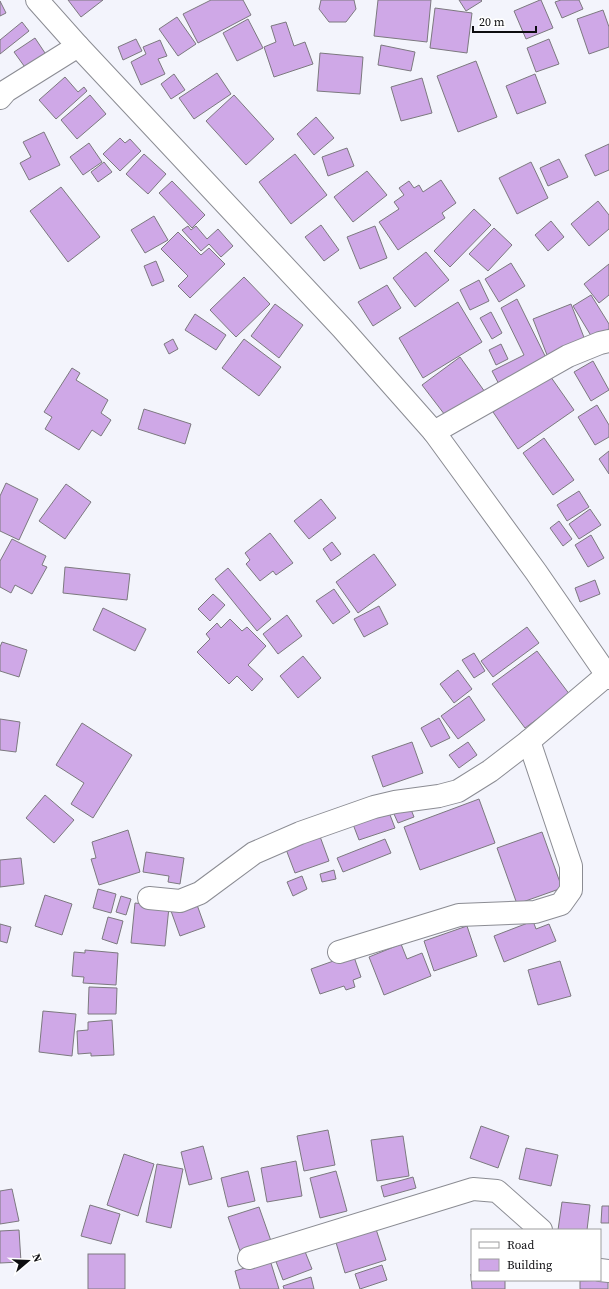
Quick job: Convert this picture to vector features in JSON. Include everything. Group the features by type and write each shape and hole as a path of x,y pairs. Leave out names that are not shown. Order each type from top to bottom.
{"street":[{"path":"37,0 78,46 342,328 434,432 536,572 608,676 490,771 458,791 439,796 395,802 374,807 300,833 254,853 200,893 180,901 150,898"},
{"path":"0,98 6,91 78,46"},
{"path":"434,432 568,356 600,343 609,341"},
{"path":"339,952 459,915 536,912 561,904 571,890 571,866 530,740"},
{"path":"250,1258 473,1189 497,1190 540,1229"}],"building":[{"path":"68,0 103,0 81,17"},
{"path":"211,0 243,0 251,15 198,43 183,14"},
{"path":"321,0 354,0 356,9 346,22 329,22 319,9"},
{"path":"378,0 431,0 427,42 374,36"},
{"path":"459,0 481,0 482,1 466,11"},
{"path":"540,0 553,28 526,39 514,11"},
{"path":"561,0 579,0 583,9 562,18 555,2"},
{"path":"0,1 6,13 0,16"},
{"path":"435,8 472,13 467,53 430,48"},
{"path":"603,10 609,27 609,47 589,54 577,19"},
{"path":"177,17 196,44 178,56 159,29"},
{"path":"248,19 263,48 237,61 223,33"},
{"path":"22,22 29,31 0,54 0,40"},
{"path":"286,22 294,46 305,42 313,64 274,77 264,47 276,42 271,26"},
{"path":"35,38 47,56 27,70 14,52"},
{"path":"136,39 142,51 123,60 118,47"},
{"path":"549,39 559,64 536,72 527,48"},
{"path":"160,40 167,56 158,59 165,74 141,85 131,62 146,54 143,47"},
{"path":"381,45 415,52 411,71 378,65"},
{"path":"320,53 363,57 360,94 317,91"},
{"path":"476,61 497,117 458,132 437,76"},
{"path":"217,73 231,94 194,119 179,98"},
{"path":"174,74 185,90 171,99 161,84"},
{"path":"535,74 546,103 517,114 506,86"},
{"path":"65,77 78,92 84,87 87,91 56,119 39,100"},
{"path":"422,78 432,113 401,121 391,87"},
{"path":"90,95 106,114 77,139 61,120"},
{"path":"234,95 274,139 246,165 206,121"},
{"path":"316,117 334,138 314,155 297,134"},
{"path":"44,132 60,165 29,180 20,163 31,157 23,142"},
{"path":"120,138 125,143 130,139 141,151 120,171 103,154"},
{"path":"89,143 102,162 83,175 70,157"},
{"path":"609,144 609,170 595,176 585,155"},
{"path":"347,148 354,166 328,176 322,157"},
{"path":"144,154 166,174 148,194 126,174"},
{"path":"295,154 327,195 291,224 259,182"},
{"path":"559,159 568,177 548,186 540,168"},
{"path":"104,162 112,172 98,182 91,172"},
{"path":"531,162 548,198 517,214 499,178"},
{"path":"367,171 387,195 353,222 334,197"},
{"path":"441,180 456,203 442,213 445,218 398,250 379,222 399,209 394,202 404,195 399,188 409,181 414,188 419,185 423,192"},
{"path":"172,181 205,215 192,228 159,193"},
{"path":"61,187 100,237 68,262 30,211"},
{"path":"598,201 609,215 609,229 589,246 571,224"},
{"path":"474,209 491,225 450,267 434,251"},
{"path":"154,216 168,240 145,253 131,230"},
{"path":"551,221 564,237 548,251 535,235"},
{"path":"321,225 339,250 324,261 305,237"},
{"path":"188,226 191,230 196,226 207,239 218,229 233,246 221,257 209,244 201,251 182,230"},
{"path":"375,226 387,258 360,269 347,237"},
{"path":"494,228 512,245 488,271 469,254"},
{"path":"178,232 201,255 209,248 225,264 190,298 178,286 188,276 161,249"},
{"path":"426,252 449,280 415,307 393,278"},
{"path":"156,261 164,281 152,286 144,266"},
{"path":"511,263 525,286 499,302 485,279"},
{"path":"609,264 609,295 599,303 584,284"},
{"path":"244,277 270,304 236,337 210,310"},
{"path":"479,280 489,301 470,310 460,290"},
{"path":"387,285 401,308 373,326 358,302"},
{"path":"591,295 609,324 609,329 593,339 573,306"},
{"path":"517,299 549,364 501,388 492,371 524,355 501,308"},
{"path":"458,302 482,342 423,378 399,338"},
{"path":"275,304 303,325 279,358 251,336"},
{"path":"571,304 585,340 547,355 533,319"},
{"path":"491,312 502,333 492,339 480,318"},
{"path":"195,314 226,335 216,350 185,330"},
{"path":"173,339 178,349 169,354 164,344"},
{"path":"244,339 281,367 259,396 222,368"},
{"path":"501,344 508,359 496,365 489,350"},
{"path":"460,357 485,392 448,419 422,385"},
{"path":"593,361 609,390 591,401 574,372"},
{"path":"72,368 80,373 76,380 108,400 101,413 111,420 101,436 92,430 79,450 45,429 52,417 44,412"},
{"path":"548,373 574,410 518,449 493,412"},
{"path":"597,405 609,425 609,437 595,445 578,417"},
{"path":"144,409 191,424 185,444 138,429"},
{"path":"544,438 574,480 553,495 523,453"},
{"path":"609,451 609,474 599,459"},
{"path":"6,483 38,499 19,540 0,531 0,496"},
{"path":"66,484 91,502 65,539 39,521"},
{"path":"579,491 589,507 567,521 557,505"},
{"path":"321,499 336,518 309,539 294,521"},
{"path":"590,509 601,525 579,539 569,524"},
{"path":"559,521 572,539 563,546 550,528"},
{"path":"270,533 293,563 276,575 273,571 260,581 246,564 250,560 245,553"},
{"path":"591,535 604,558 588,567 575,545"},
{"path":"12,539 46,556 42,565 47,567 32,594 15,585 11,593 0,587 0,561"},
{"path":"332,542 341,554 331,561 323,549"},
{"path":"374,554 396,585 358,613 336,582"},
{"path":"65,567 130,574 127,600 63,593"},
{"path":"228,568 271,619 257,631 215,579"},
{"path":"595,580 600,594 580,602 575,588"},
{"path":"334,589 350,612 333,624 316,601"},
{"path":"213,594 225,605 210,621 198,609"},
{"path":"379,606 388,624 364,637 354,619"},
{"path":"103,608 146,629 135,651 93,630"},
{"path":"287,615 302,636 278,654 263,634"},
{"path":"230,619 242,631 247,627 266,646 248,665 263,679 252,691 237,676 229,684 197,652 210,639 206,634 217,623 221,628"},
{"path":"527,627 539,643 493,677 481,661"},
{"path":"2,642 27,650 19,677 0,671 0,647"},
{"path":"537,651 570,695 525,728 492,684"},
{"path":"474,653 485,671 474,678 462,660"},
{"path":"303,656 321,678 298,698 280,676"},
{"path":"458,670 472,689 454,703 440,684"},
{"path":"469,696 485,720 458,739 441,716"},
{"path":"439,718 450,738 431,747 421,728"},
{"path":"0,719 20,722 16,752 0,750"},
{"path":"82,723 132,755 93,818 71,804 84,783 56,765"},
{"path":"412,742 423,773 383,787 372,756"},
{"path":"468,742 477,755 459,768 449,755"},
{"path":"45,795 74,820 54,843 26,818"},
{"path":"479,799 495,843 420,870 404,827"},
{"path":"387,807 395,828 359,840 351,819"},
{"path":"410,807 414,817 398,823 394,814"},
{"path":"128,830 140,872 99,885 91,859 96,858 92,842"},
{"path":"318,831 329,861 295,873 284,844"},
{"path":"542,832 562,888 517,904 497,848"},
{"path":"385,839 391,853 343,872 337,858"},
{"path":"146,852 184,858 180,884 168,882 169,876 143,872"},
{"path":"21,858 24,884 0,887 0,860"},
{"path":"334,870 336,879 322,882 320,874"},
{"path":"302,876 307,889 293,896 287,882"},
{"path":"98,889 116,894 111,913 93,908"},
{"path":"45,895 72,904 62,935 35,926"},
{"path":"121,896 131,899 126,915 116,912"},
{"path":"196,902 205,927 180,936 171,911"},
{"path":"135,903 169,907 165,946 131,943"},
{"path":"108,917 123,921 117,944 102,939"},
{"path":"533,921 536,929 549,924 556,941 504,962 494,936"},
{"path":"0,924 11,927 7,943 0,941"},
{"path":"467,926 477,956 434,971 424,941"},
{"path":"401,944 407,959 422,953 431,976 384,995 369,957"},
{"path":"85,950 118,953 116,985 83,983 84,977 72,976 74,952 85,953"},
{"path":"353,954 361,977 353,980 355,987 346,990 344,986 320,994 311,969"},
{"path":"560,961 571,996 538,1005 528,970"},
{"path":"89,987 117,988 116,1014 88,1014"},
{"path":"43,1011 76,1014 72,1056 39,1052"},
{"path":"112,1020 114,1055 91,1056 91,1053 78,1054 77,1031 88,1030 88,1022"},
{"path":"481,1126 509,1136 498,1168 470,1158"},
{"path":"328,1130 335,1165 304,1171 297,1136"},
{"path":"403,1136 409,1176 377,1181 371,1140"},
{"path":"203,1146 212,1179 189,1185 181,1152"},
{"path":"526,1148 558,1155 551,1186 519,1179"},
{"path":"124,1154 154,1164 138,1216 107,1205"},
{"path":"296,1161 302,1196 267,1202 261,1168"},
{"path":"157,1164 183,1169 171,1228 146,1222"},
{"path":"248,1171 255,1201 228,1207 221,1178"},
{"path":"336,1171 347,1211 320,1218 310,1178"},
{"path":"413,1177 416,1188 384,1197 381,1186"},
{"path":"12,1189 19,1221 0,1224 0,1191"},
{"path":"562,1202 590,1205 587,1229 558,1229"},
{"path":"90,1205 120,1214 111,1244 81,1236"},
{"path":"602,1206 609,1206 609,1223 601,1223"},
{"path":"259,1207 271,1241 240,1251 228,1217"},
{"path":"375,1226 386,1260 345,1273 335,1239"},
{"path":"19,1230 21,1262 0,1263 0,1231"},
{"path":"304,1249 312,1269 283,1280 275,1259"},
{"path":"88,1254 125,1254 125,1289 88,1289"},
{"path":"270,1260 279,1289 240,1289 235,1271"},
{"path":"382,1265 387,1280 360,1289 355,1274"},
{"path":"311,1277 314,1289 284,1289 283,1286"},
{"path":"608,1280 608,1289 580,1289 580,1281"},
{"path":"471,1281 505,1281 505,1289 472,1289"}]}
